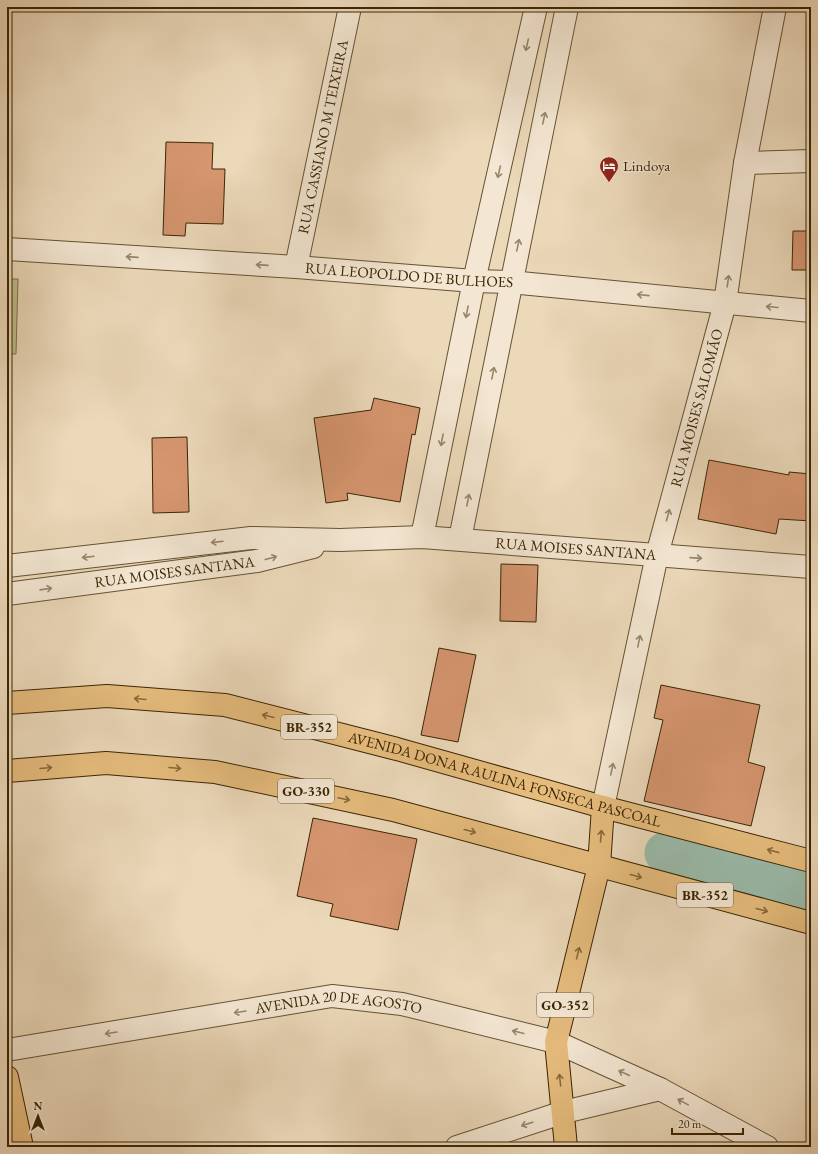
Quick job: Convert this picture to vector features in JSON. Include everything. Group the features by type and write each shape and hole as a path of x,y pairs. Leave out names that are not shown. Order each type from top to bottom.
{"main road":[{"name":"AVENIDA DONA RAULINA FONSECA PASCOAL","path":"7,703 107,696 225,705 397,749 603,807 811,861"},
{"name":"GO-330","path":"7,771 106,763 215,772 393,810 598,866"},
{"path":"598,866 603,807"},
{"name":"BR-352","path":"598,866 811,924"},
{"name":"GO-352","path":"566,1147 564,1112 556,1042 598,866"},
{"path":"7,1077 22,1147"}],"street":[{"name":"RUA CASSIANO M TEIXEIRA","path":"296,267 350,7"},
{"path":"422,537 474,281 536,7"},
{"path":"460,539 510,282 567,7"},
{"name":"RUA MOISES SALOMÃO","path":"603,807 657,555 725,302 745,163 775,7"},
{"path":"519,84 550,91"},
{"path":"745,163 811,160"},
{"name":"RUA LEOPOLDO DE BULHOES","path":"7,249 296,267 474,281 510,282 811,311"},
{"name":"RUA MOISES SANTANA","path":"7,566 251,538 340,540 422,537 811,567"},
{"name":"RUA MOISES SANTANA","path":"7,594 258,561 340,540"},
{"name":"AVENIDA 20 DE AGOSTO","path":"7,1050 332,996 402,1004 556,1042 660,1089 760,1146"},
{"path":"457,1147 564,1112 660,1089"}],"green space":[{"path":"7,279 18,279 16,354 7,354"}],"building":[{"path":"166,142 213,143 212,169 225,169 223,224 186,223 185,236 163,235"},
{"path":"793,231 811,231 811,270 792,270"},
{"path":"374,398 420,408 415,435 412,434 400,502 347,493 348,500 326,503 314,418 371,410"},
{"path":"187,437 189,512 153,513 152,438"},
{"path":"709,460 789,475 789,472 811,474 811,521 779,519 776,534 698,519"},
{"path":"501,564 538,565 536,622 500,621"},
{"path":"439,648 476,655 458,742 421,735"},
{"path":"661,685 760,705 748,762 765,767 751,826 644,801 663,720 654,718"},
{"path":"313,818 417,839 398,930 330,916 333,904 297,896"}],"waterway":[{"path":"666,853 811,891"}],"place":[{"name":"Lindoya","path":"609,183"}]}
